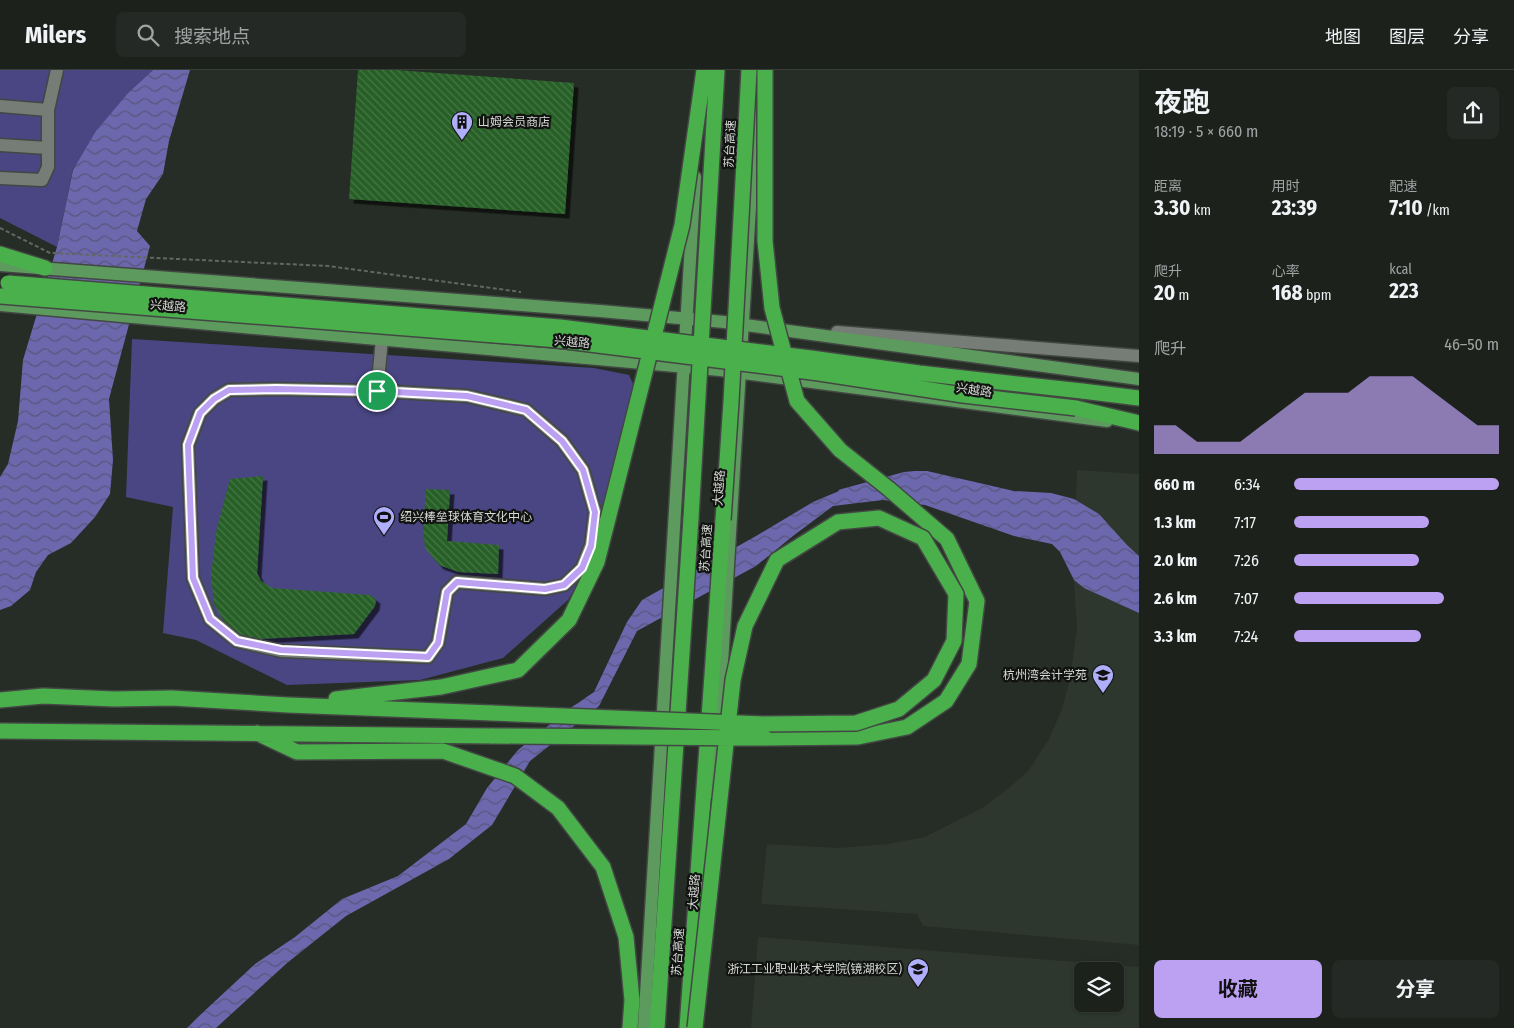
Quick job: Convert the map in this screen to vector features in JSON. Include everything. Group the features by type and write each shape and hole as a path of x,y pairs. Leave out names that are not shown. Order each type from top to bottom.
{"highway":[{"path":"288,705 441,687 518,670 569,620 597,562 682,225 703,70"},
{"name":"苏台高速","path":"657,1028 718,70"},
{"name":"苏台高速","path":"687,1028 731,402 749,70"},
{"path":"0,731 765,738 858,737 907,727 946,701 969,664 977,601 956,557 947,540 889,489 840,450 797,401 772,308 765,241 765,70"},
{"path":"0,254 45,268"},
{"path":"0,280 560,327 802,356 919,373 1139,398"},
{"path":"0,296 558,340 819,373 963,396 1139,414"},
{"path":"1082,391 1139,394"},
{"path":"1076,408 1139,424"},
{"path":"0,700 42,696 172,698 288,705 677,721 725,722 735,723 764,724 856,723 898,708 934,680 954,641 956,594 922,538 879,518 838,522 777,560 745,626 734,680 729,719 728,728 721,796 695,1028"},
{"path":"257,733 297,752 443,751 515,776 558,808 603,866 626,937 632,1000 630,1028"}],"main road":[{"path":"644,1028 686,319 703,70"},
{"name":"大越路","path":"699,1028 759,70"},
{"path":"0,265 686,319 743,325 1139,379"},
{"name":"兴越路","path":"0,305 684,367 1139,424"}],"street":[{"path":"0,178 42,180 48,167 48,110 58,70"},
{"path":"0,106 48,110"},
{"path":"0,145 48,148"},
{"path":"743,325 1139,356"},
{"path":"377,391 382,339"},
{"path":"229,390 377,391 467,396 526,410 562,441 583,470 595,512 591,546 582,568 564,585 545,589 457,582 447,592 438,643 428,657 281,650 237,641 210,619 193,578 188,445 200,413 214,399 229,390"}],"path":[{"path":"0,228 50,253 328,266 522,292"}],"shaded area":[{"path":"0,70 153,70 129,92 73,169 57,247 0,218"},
{"name":"绍兴棒垒球体育文化中心","path":"132,339 594,368 629,375 634,386 622,444 589,564 568,600 503,658 420,680 287,685 196,640 163,633 173,507 126,497"},
{"name":"杭州湾会计学苑","path":"1077,470 1139,474 1139,945 923,926 917,914 761,904 767,844 839,848 887,844 925,837 982,808 1029,770 1049,739 1062,709 1070,679 1077,627 1073,570"},
{"name":"浙江工业职业技术学院(镜湖校区)","path":"758,937 1076,962 1074,1012 1124,1012 1124,966 1139,967 1139,1028 751,1028"}],"water":[{"path":"153,70 190,70 169,141 163,174 146,199 137,231 150,246 109,399 113,460 110,494 95,517 71,543 48,555 36,572 30,590 11,606 0,610 0,477 8,464 18,421 23,360 57,247 73,170 96,131 129,92"},
{"path":"927,471 1014,491 1051,493 1074,499 1099,514 1139,556 1139,613 1084,588 1074,580 1060,552 1052,544 1014,536 925,505 883,500 833,506 756,566 637,631 599,706 530,761 492,825 449,859 346,916 287,963 216,1028 187,1028 255,964 295,937 342,899 398,876 466,824 487,788 518,750 569,709 594,692 627,622 642,600 813,502 838,490 904,472"}],"building":[{"name":"山姆会员商店","path":"358,70 396,70 574,83 565,214 349,199"},
{"path":"263,476 257,573 261,581 272,588 370,595 376,599 375,606 354,634 259,639 240,635 225,623 214,604 211,576 216,532 230,479"},
{"path":"426,489 450,490 447,541 499,545 498,574 459,572 439,565 425,548 423,527"}],"place":[{"name":"山姆会员商店","path":"462,141"},
{"name":"绍兴棒垒球体育文化中心","path":"384,536"},
{"name":"杭州湾会计学苑","path":"1103,694"},
{"name":"浙江工业职业技术学院(镜湖校区)","path":"918,988"}],"route":[{"path":"229,390 377,391 467,396 526,410 562,441 583,470 595,512 591,546 582,568 564,585 545,589 457,582 447,592 438,643 428,657 281,650 237,641 210,619 193,578 188,445 200,413 214,399 229,390"}]}
